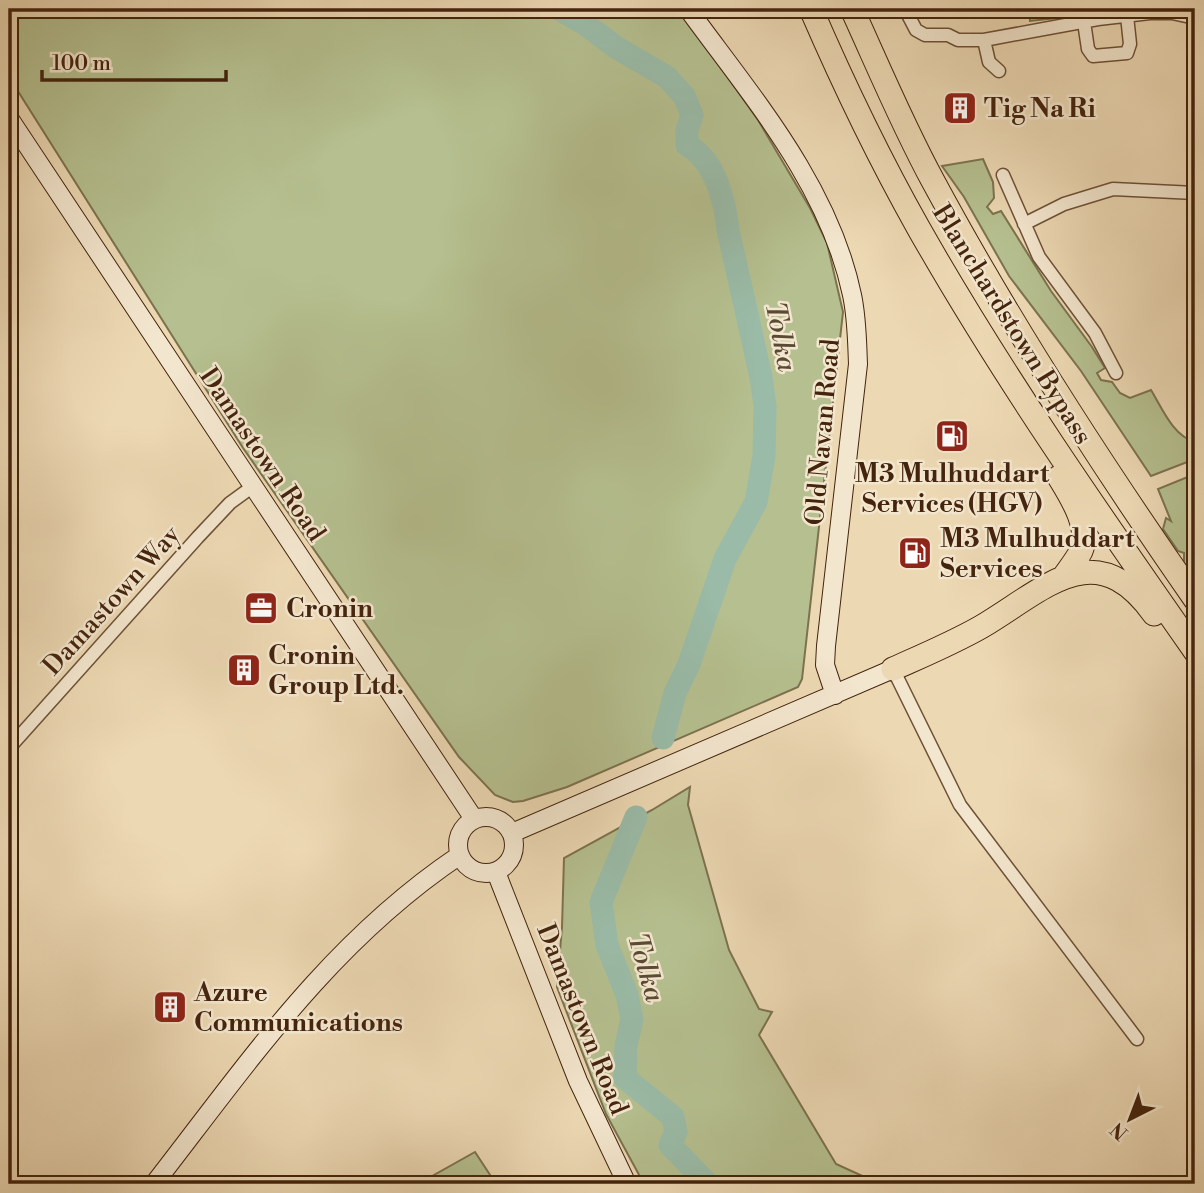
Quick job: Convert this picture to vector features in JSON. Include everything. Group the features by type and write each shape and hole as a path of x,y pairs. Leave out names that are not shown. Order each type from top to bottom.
{"highway":[{"name":"Blanchardstown Bypass","path":"852,9 932,180 1003,304 1074,421 1195,599"},
{"name":"Blanchardstown Bypass","path":"816,19 864,123 918,227 981,333 1106,524 1195,652"},
{"path":"816,19 853,116 910,228 981,351 1067,490 1079,515 1084,534 1081,550 1065,575 980,628 893,669"},
{"path":"1065,575 1100,572 1120,581 1146,603 1195,667"}],"street":[{"name":"Old Navan Road","path":"688,9 748,88 808,183 832,227 853,296 858,364 825,665 835,695"},
{"path":"905,9 916,30 925,35 948,35 958,40 984,40 1084,22 1096,14 1127,16 1172,13 1195,18"},
{"path":"1084,22 1088,49 1093,56 1128,53 1130,44 1127,16"},
{"path":"984,40 989,62 999,71"},
{"name":"Damastown Road","path":"9,118 474,819"},
{"path":"1003,175 1039,257 1095,333 1116,373"},
{"path":"1024,224 1064,204 1112,189 1195,193"},
{"path":"996,197 1010,191"},
{"name":"Damastown Way","path":"9,748 206,529 236,498 252,487"},
{"path":"512,833 893,669 960,806 1137,1039"},
{"path":"493,817 503,821 512,833 515,845 513,855 507,864 496,872 479,872 468,867 460,855 459,836 465,826 474,819 493,817"},
{"path":"154,1184 292,1008 330,964 382,915 429,876 460,855"},
{"name":"Damastown Road","path":"496,872 578,1081 627,1184"}],"green space":[{"path":"9,9 679,9 758,120 810,208 827,243 843,312 802,679 798,687 567,787 523,801 513,802 495,795 459,757 243,448 9,77"},
{"path":"1030,9 1143,9 1030,21"},
{"path":"983,159 993,182 994,198 987,207 993,214 1001,211 1051,291 1092,347 1105,368 1097,373 1101,380 1112,382 1120,393 1130,398 1151,390 1174,428 1195,442 1195,459 1151,476 1081,371 1009,276 964,197 942,166"},
{"path":"1195,474 1195,579 1184,563 1184,553 1178,551 1163,529 1166,518 1171,521 1158,489"},
{"path":"690,787 688,805 729,950 759,1009 772,1012 759,1035 836,1164 880,1184 644,1184 606,1114 557,987 564,858"},
{"path":"475,1152 496,1184 418,1184"}],"waterway":[{"name":"Tolka","path":"559,9 667,77 684,96 692,115 687,130 687,145 705,161 721,194 761,377 765,406 764,456 756,502 725,559 689,664 675,693 663,738"},
{"name":"Tolka","path":"636,817 601,902 607,945 627,995 632,1019 626,1046 625,1078 673,1117 676,1132 670,1145 708,1184"}],"place":[{"name":"Tig Na Ri","path":"960,108"},
{"name":"M3 Mulhuddart Services (HGV)","path":"952,436"},
{"name":"M3 Mulhuddart Services","path":"915,553"},
{"name":"Cronin","path":"261,608"},
{"name":"Cronin Group Ltd.","path":"244,670"},
{"name":"Azure Communications","path":"170,1007"}]}
